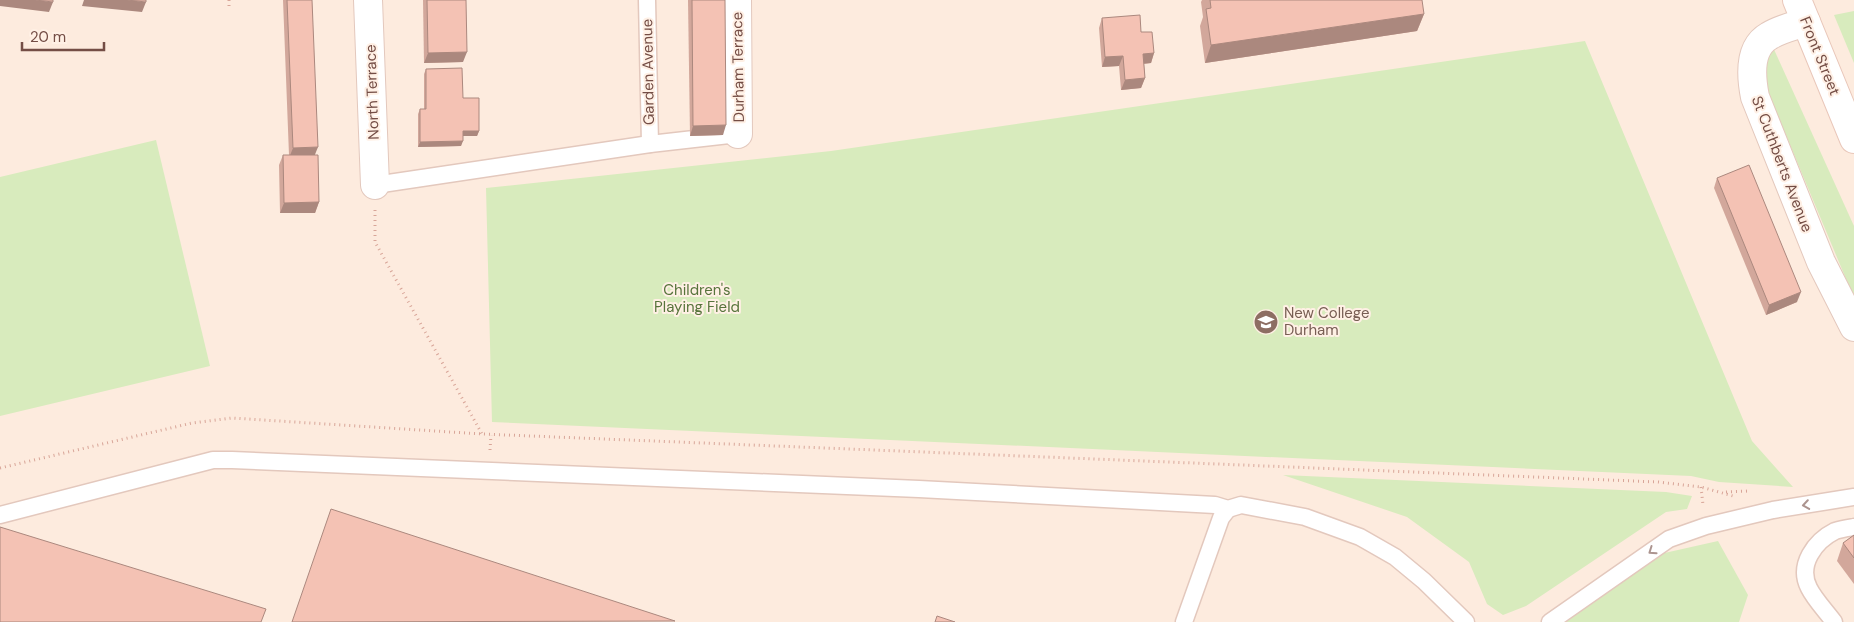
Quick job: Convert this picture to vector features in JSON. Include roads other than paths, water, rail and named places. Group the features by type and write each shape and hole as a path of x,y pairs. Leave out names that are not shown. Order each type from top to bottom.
{"street":[{"name":"North Terrace","path":"368,0 375,185"},
{"name":"Durham Terrace","path":"737,0 738,134"},
{"name":"Front Street","path":"1801,11 1854,139"},
{"name":"St Cuthberts Avenue","path":"1801,11 1761,42 1756,53 1752,80 1755,97 1820,262 1854,327"}],"lane":[{"name":"Garden Avenue","path":"647,0 650,144"},
{"path":"375,185 650,144 738,134"},
{"path":"0,515 213,460 919,489 1215,505 1228,508 1241,505 1305,517 1360,537 1395,558 1424,581 1466,622"},
{"path":"1550,622 1669,539 1706,526 1764,513 1854,497"},
{"path":"1184,622 1221,518 1228,508"},
{"path":"1834,622 1808,588 1804,575 1805,564 1815,546 1836,531 1854,527"}],"place":[{"name":"New College Durham","path":"1266,322"}],"park label":[{"name":"Children's Playing Field","path":"697,298"}]}
